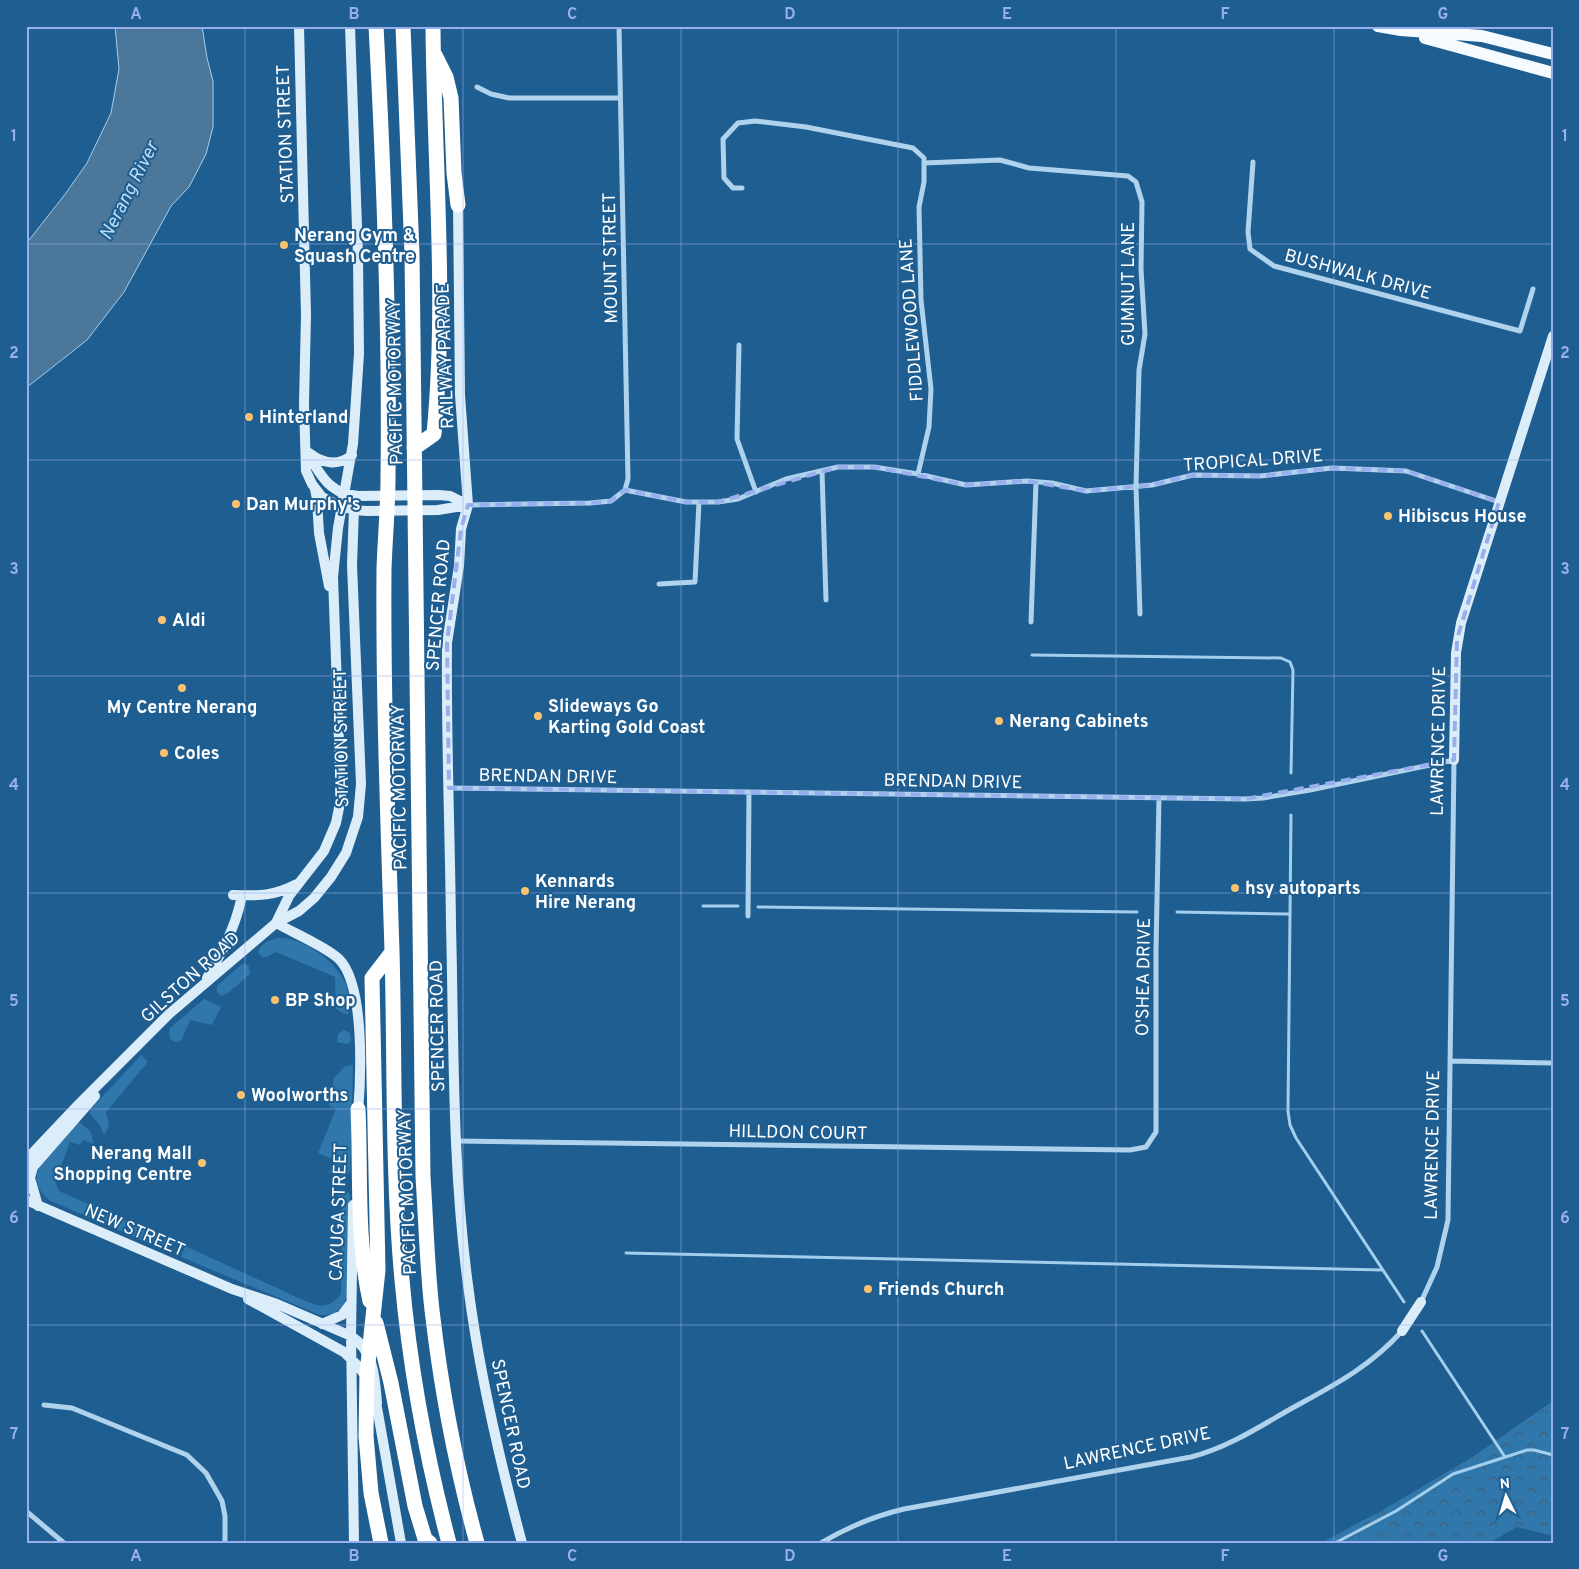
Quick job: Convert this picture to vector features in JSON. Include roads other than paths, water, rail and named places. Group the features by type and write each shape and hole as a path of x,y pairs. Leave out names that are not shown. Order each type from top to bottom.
{"highway":[{"name":"PACIFIC MOTORWAY","path":"376,26 383,155 387,316 388,480 384,567 385,695 397,1183 402,1276 420,1412 449,1543"},
{"name":"PACIFIC MOTORWAY","path":"403,26 412,254 423,1176 432,1310 457,1464 477,1543"},
{"path":"414,448 434,434 438,361 439,231 433,26"},
{"path":"433,52 446,77 451,98 454,173 458,205"},
{"path":"381,1543 371,1493 366,1436 368,1373 378,1270 372,978 392,952"},
{"path":"358,1109 360,1229 365,1278 387,1367 415,1506 425,1539 430,1543"}],"main road":[{"name":"STATION STREET","path":"299,26 306,315 304,404 306,451 304,463 315,488 322,496 339,505"},
{"name":"STATION STREET","path":"276,923 290,896 324,851 333,832 340,806 342,778 334,609 334,562 339,505 345,494 352,455 359,354 360,306 350,26"},
{"path":"1378,26 1482,36 1553,54"},
{"path":"1401,28 1451,46 1553,73"},
{"name":"RAILWAY PARADE","path":"458,205 460,395 468,505"},
{"name":"LAWRENCE DRIVE","path":"1454,760 1454,682 1457,639 1553,336"},
{"path":"306,451 319,460 333,463 344,461 352,455"},
{"path":"306,451 326,482 345,494 352,502 354,510"},
{"path":"315,488 319,533 334,609"},
{"path":"345,494 366,496 439,495 450,496 468,505"},
{"path":"339,505 354,510 366,511 438,510 468,505"},
{"name":"SPENCER ROAD","path":"468,505 461,529 459,566 447,643 456,1141 462,1236 476,1340 499,1453 522,1543"},
{"name":"STATION STREET","path":"276,923 304,906 332,877 346,853 358,817 362,775 352,565 354,510"},
{"path":"203,985 222,950 236,917 237,898 270,895 302,881"},
{"name":"GILSTON ROAD","path":"29,1166 80,1114 127,1056 169,1014 276,923"},
{"name":"CAYUGA STREET","path":"276,923 333,955 346,967 355,994 358,1035 358,1109 353,1197 350,1336 354,1543"},
{"path":"29,1166 30,1178 38,1206"},
{"name":"NEW STREET","path":"26,1200 232,1289 277,1304 350,1336"},
{"name":"NEW STREET","path":"232,1289 284,1320 338,1348 351,1358 368,1380 377,1403"},
{"path":"322,1324 342,1315 352,1302"},
{"name":"LAWRENCE DRIVE","path":"1402,1331 1422,1302"},
{"path":"350,1336 360,1345 371,1360 374,1370 377,1403 401,1543"}],"street":[{"name":"MOUNT STREET","path":"619,26 628,479 625,490"},
{"path":"477,87 491,94 509,98 620,98"},
{"path":"742,188 733,188 724,178 722,161 723,139 738,123 755,121 806,127 913,148 924,158 924,163"},
{"name":"GUMNUT LANE","path":"924,163 1000,160 1029,168 1128,176 1136,182 1142,202 1141,238 1145,334 1139,370 1136,486 1140,614"},
{"name":"BUSHWALK DRIVE","path":"1253,162 1248,232 1250,249 1274,266 1520,330 1533,289"},
{"name":"FIDDLEWOOD LANE","path":"918,474 929,427 932,389 921,300 919,212 924,182 924,163"},
{"path":"740,345 737,439 756,492"},
{"name":"TROPICAL DRIVE","path":"625,490 686,502 738,499 786,479 838,467 874,467 918,474 966,485 1027,481 1052,483 1086,491 1152,485 1193,475 1260,476 1332,468 1406,471 1499,502"},
{"path":"822,471 826,600"},
{"path":"1031,622 1036,482"},
{"path":"468,505 590,504 611,501 625,490"},
{"path":"659,584 696,582 699,502"},
{"name":"BRENDAN DRIVE","path":"449,788 1245,798 1276,796 1310,790 1454,760"},
{"name":"LAWRENCE DRIVE","path":"1422,1302 1437,1267 1448,1220 1454,760"},
{"path":"748,916 749,792"},
{"name":"O'SHEA DRIVE","path":"1140,1149 1146,1147 1156,1132 1156,959 1159,798"},
{"path":"1450,1061 1553,1063"},
{"name":"HILLDON COURT","path":"456,1141 1140,1149"},
{"name":"LAWRENCE DRIVE","path":"822,1543 871,1518 904,1508 1191,1457 1217,1449 1234,1442 1351,1375 1378,1356 1402,1331"},
{"path":"44,1405 72,1408 187,1455 206,1473 222,1501 225,1516 225,1543"},
{"path":"26,1511 64,1543"}],"water":[{"name":"Nerang River","path":"115,26 202,26 213,81 213,127 206,154 189,187 171,206 124,292 87,340 26,388 26,244 87,163 111,113 119,69"}],"waterway":[{"path":"1032,655 1281,658 1290,662 1293,670 1291,773"},
{"path":"1291,815 1288,1111 1290,1125 1296,1138 1404,1302"},
{"path":"703,906 738,906"},
{"path":"758,907 1137,912"},
{"path":"1177,912 1290,914"},
{"path":"626,1253 1383,1270"},
{"path":"1422,1331 1505,1457"},
{"path":"1335,1543 1396,1511 1453,1474 1527,1450 1553,1455"}],"place":[{"name":"Nerang Gym & Squash Centre","path":"284,245"},
{"name":"Hinterland","path":"249,417"},
{"name":"Dan Murphy's","path":"236,504"},
{"name":"Hibiscus House","path":"1388,516"},
{"name":"Aldi","path":"162,620"},
{"name":"My Centre Nerang","path":"182,688"},
{"name":"Slideways Go Karting Gold Coast","path":"538,716"},
{"name":"Nerang Cabinets","path":"999,721"},
{"name":"Coles","path":"164,753"},
{"name":"hsy autoparts","path":"1235,888"},
{"name":"Kennards Hire Nerang","path":"525,891"},
{"name":"BP Shop","path":"275,1000"},
{"name":"Woolworths","path":"241,1095"},
{"name":"Nerang Mall Shopping Centre","path":"202,1163"},
{"name":"Friends Church","path":"868,1289"}]}
